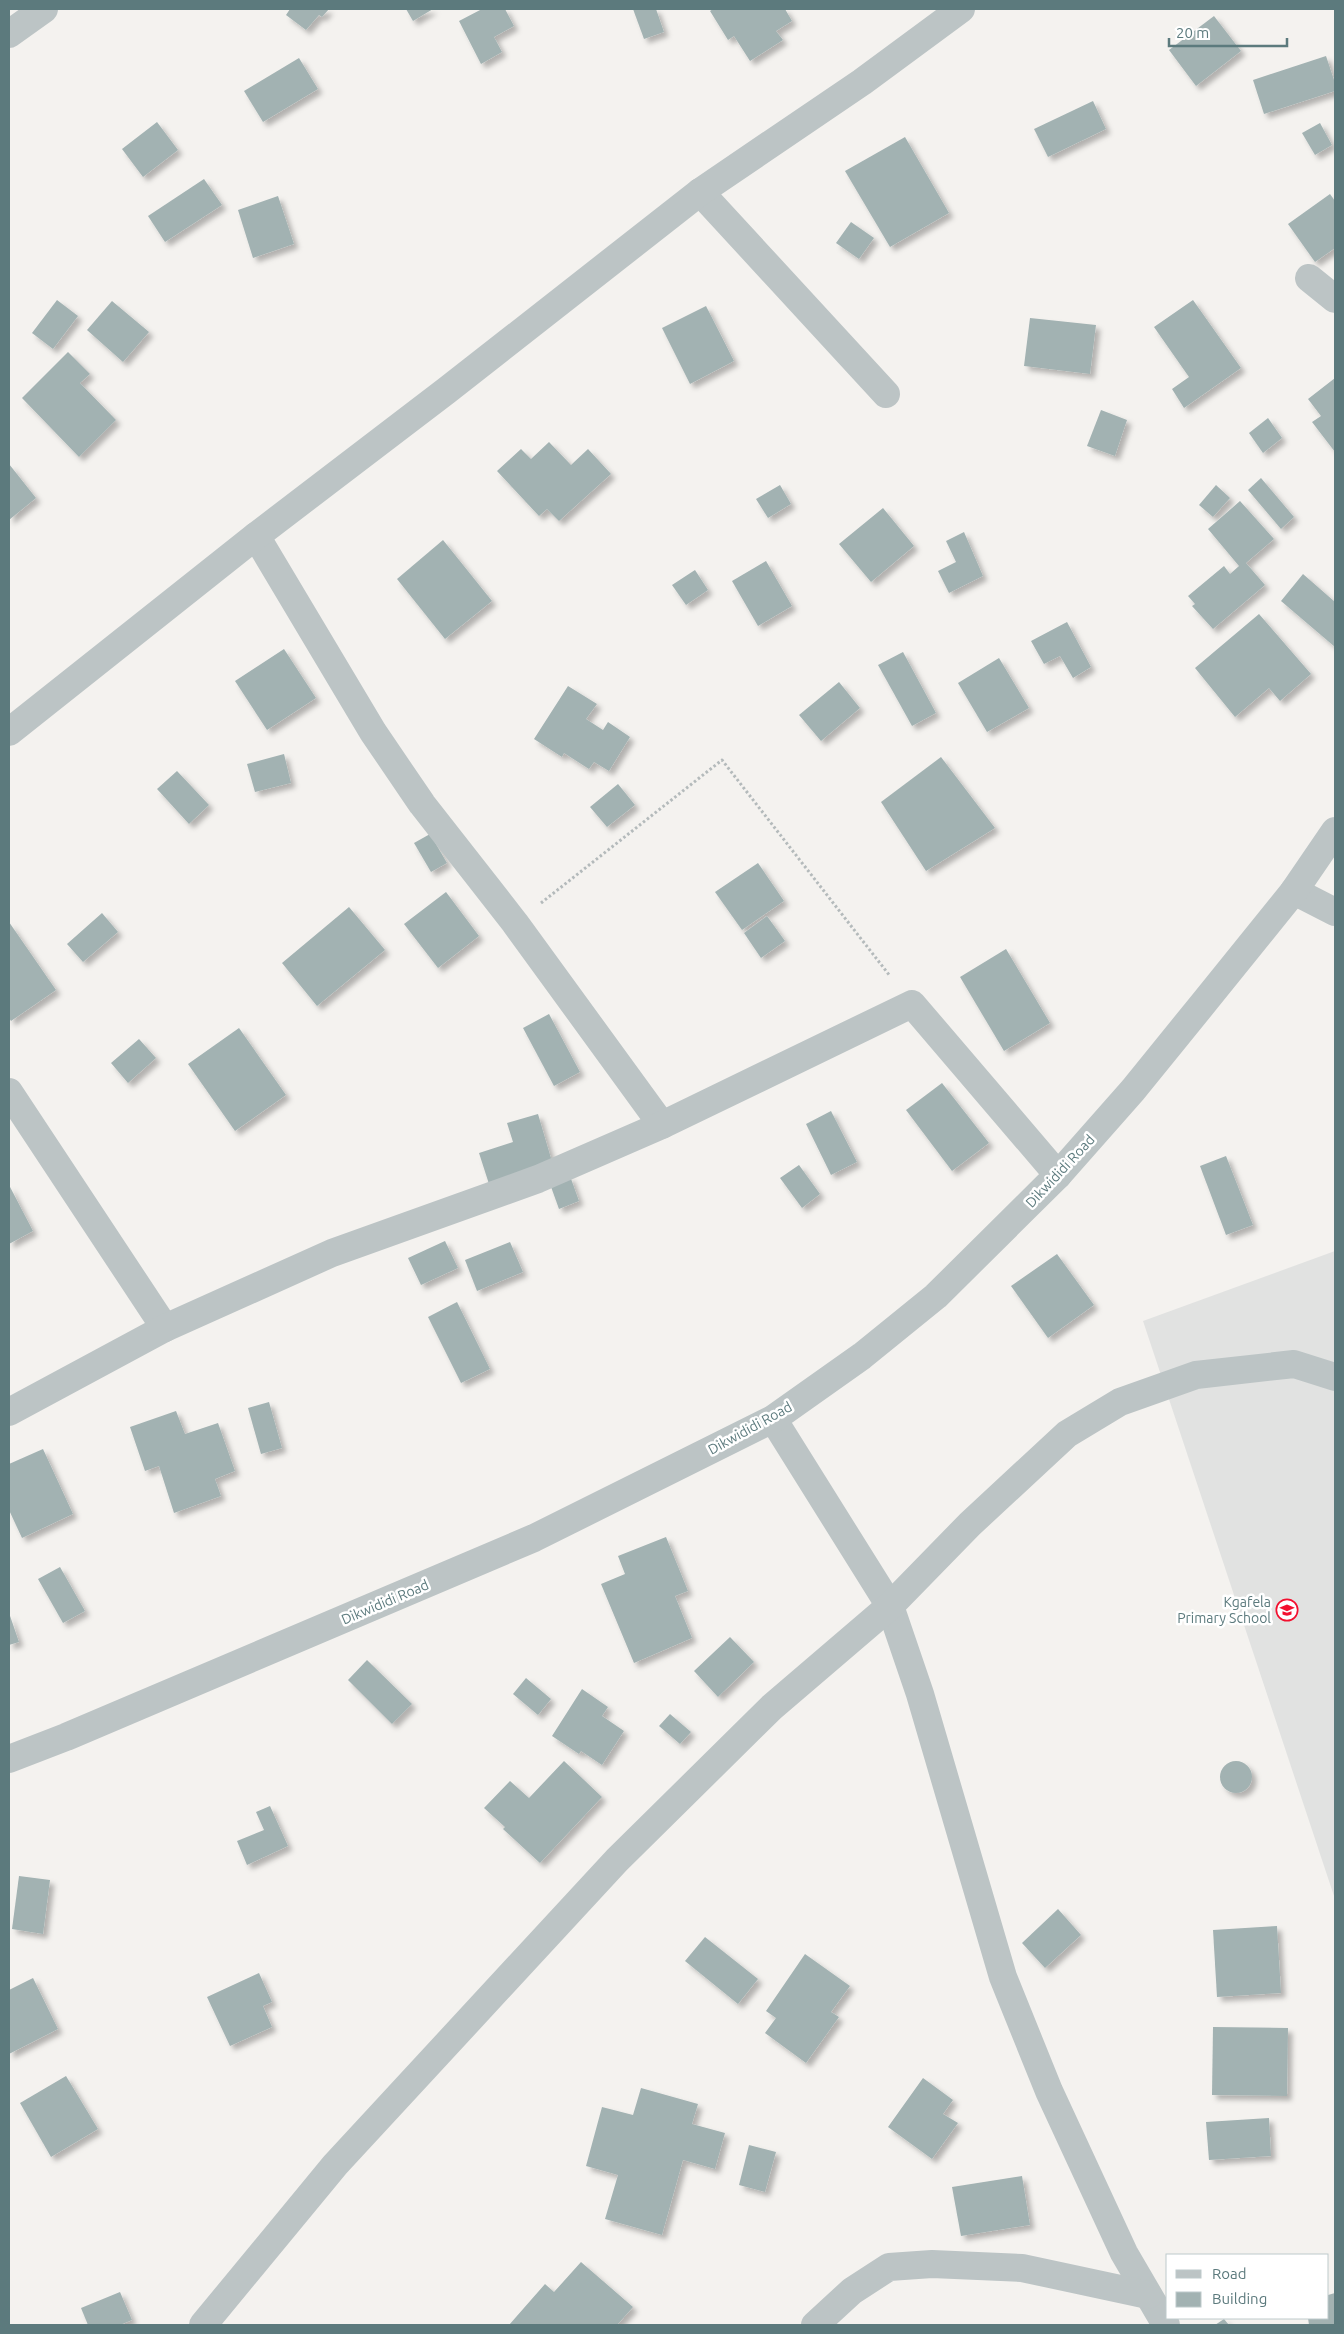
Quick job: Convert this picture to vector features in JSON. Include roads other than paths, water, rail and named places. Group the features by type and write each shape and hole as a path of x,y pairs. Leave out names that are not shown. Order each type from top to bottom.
{"street":[{"path":"9,34 44,9"},
{"path":"9,732 256,536 438,397 700,192 862,82 961,9"},
{"path":"700,192 886,394"},
{"path":"1309,278 1335,300"},
{"path":"256,536 373,732 422,804 515,923 662,1125"},
{"name":"Dikwididi Road","path":"9,1760 75,1734 534,1538 773,1419 862,1356 936,1296 1058,1175 1133,1090 1294,891 1335,831"},
{"path":"1294,891 1335,912"},
{"path":"9,1412 165,1328 332,1253 538,1179 662,1125 912,1004 1058,1175"},
{"path":"9,1092 165,1328"},
{"path":"203,2325 335,2165 617,1860 772,1707 890,1606 970,1524 1067,1434 1120,1402 1196,1375 1294,1364 1335,1377"},
{"path":"773,1419 890,1606 920,1694 1003,1978 1048,2090 1124,2253 1166,2325"},
{"path":"815,2325 852,2291 889,2267 932,2264 1022,2268 1148,2295"}],"place":[{"name":"Kgafela Primary School","path":"1287,1610"}]}
